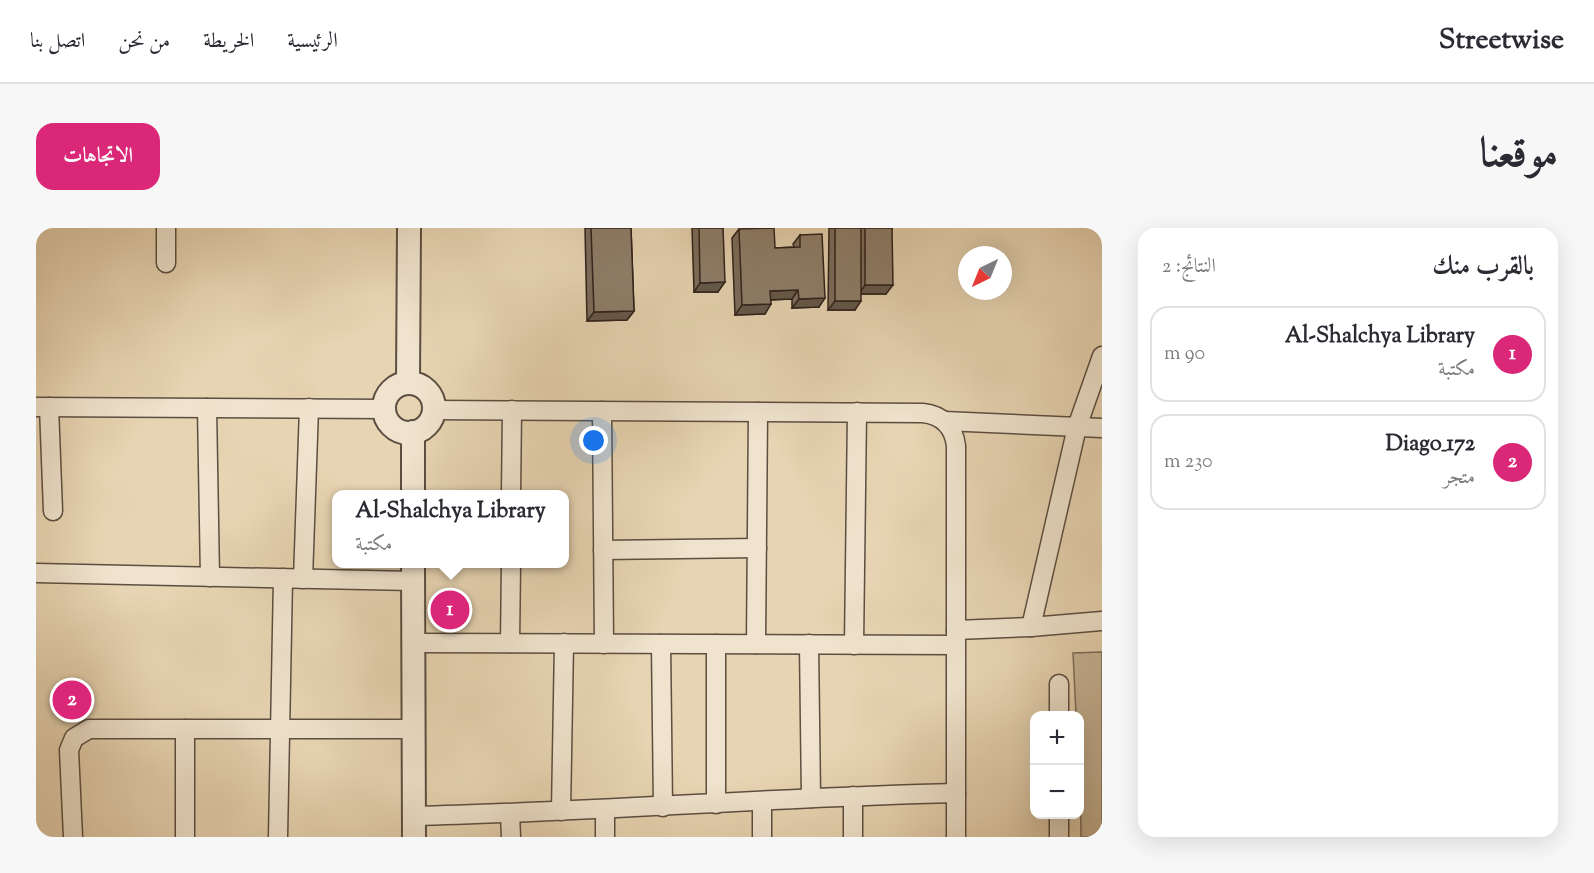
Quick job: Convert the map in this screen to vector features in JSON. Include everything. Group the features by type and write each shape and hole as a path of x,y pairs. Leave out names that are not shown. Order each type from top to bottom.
{"street":[{"path":"166,228 166,263"},
{"path":"408,383 409,228"},
{"path":"1031,627 1077,427 1102,356"},
{"path":"408,383 417,384 428,393 433,401 431,419 425,426 413,432 405,432 393,427 387,421 384,409 386,397 391,391 400,384 408,383"},
{"path":"53,511 42,407 384,409"},
{"path":"207,408 210,576"},
{"path":"303,579 309,408"},
{"path":"433,410 923,413 944,421 953,431 956,446 956,837"},
{"path":"511,490 512,410"},
{"path":"602,411 604,644"},
{"path":"756,644 758,412"},
{"path":"854,645 857,412"},
{"path":"944,421 1102,428"},
{"path":"413,432 413,490"},
{"path":"603,550 757,548"},
{"path":"510,643 511,568"},
{"path":"36,573 303,579 413,572 414,826 510,814 853,796 956,793"},
{"path":"279,837 283,578"},
{"path":"414,643 854,645 955,638 1031,627 1102,621"},
{"path":"561,811 564,643"},
{"path":"661,644 663,807"},
{"path":"716,644 716,804"},
{"path":"809,644 811,798"},
{"path":"1059,684 1059,711"},
{"path":"73,837 69,750 75,738 89,729 414,729"},
{"path":"185,729 185,837"},
{"path":"853,796 853,837"},
{"path":"762,801 762,837"},
{"path":"605,809 605,837"},
{"path":"510,814 511,837"},
{"path":"1059,819 1059,837"}],"shaded area":[{"path":"1102,652 1102,837 1081,837 1081,819 1084,819 1084,711 1076,711 1073,653"}],"building":[{"path":"591,228 631,228 634,311 594,312"},
{"path":"699,228 723,228 725,282 700,283"},
{"path":"774,228 775,248 800,247 800,235 822,234 825,298 799,299 798,290 770,291 771,304 742,305 739,229"},
{"path":"835,228 861,228 861,301 835,301"},
{"path":"865,228 892,228 893,285 865,285"}],"place":[{"name":"Al-Shalchya Library","path":"450,610"},
{"name":"Diago_172","path":"72,700"}]}
